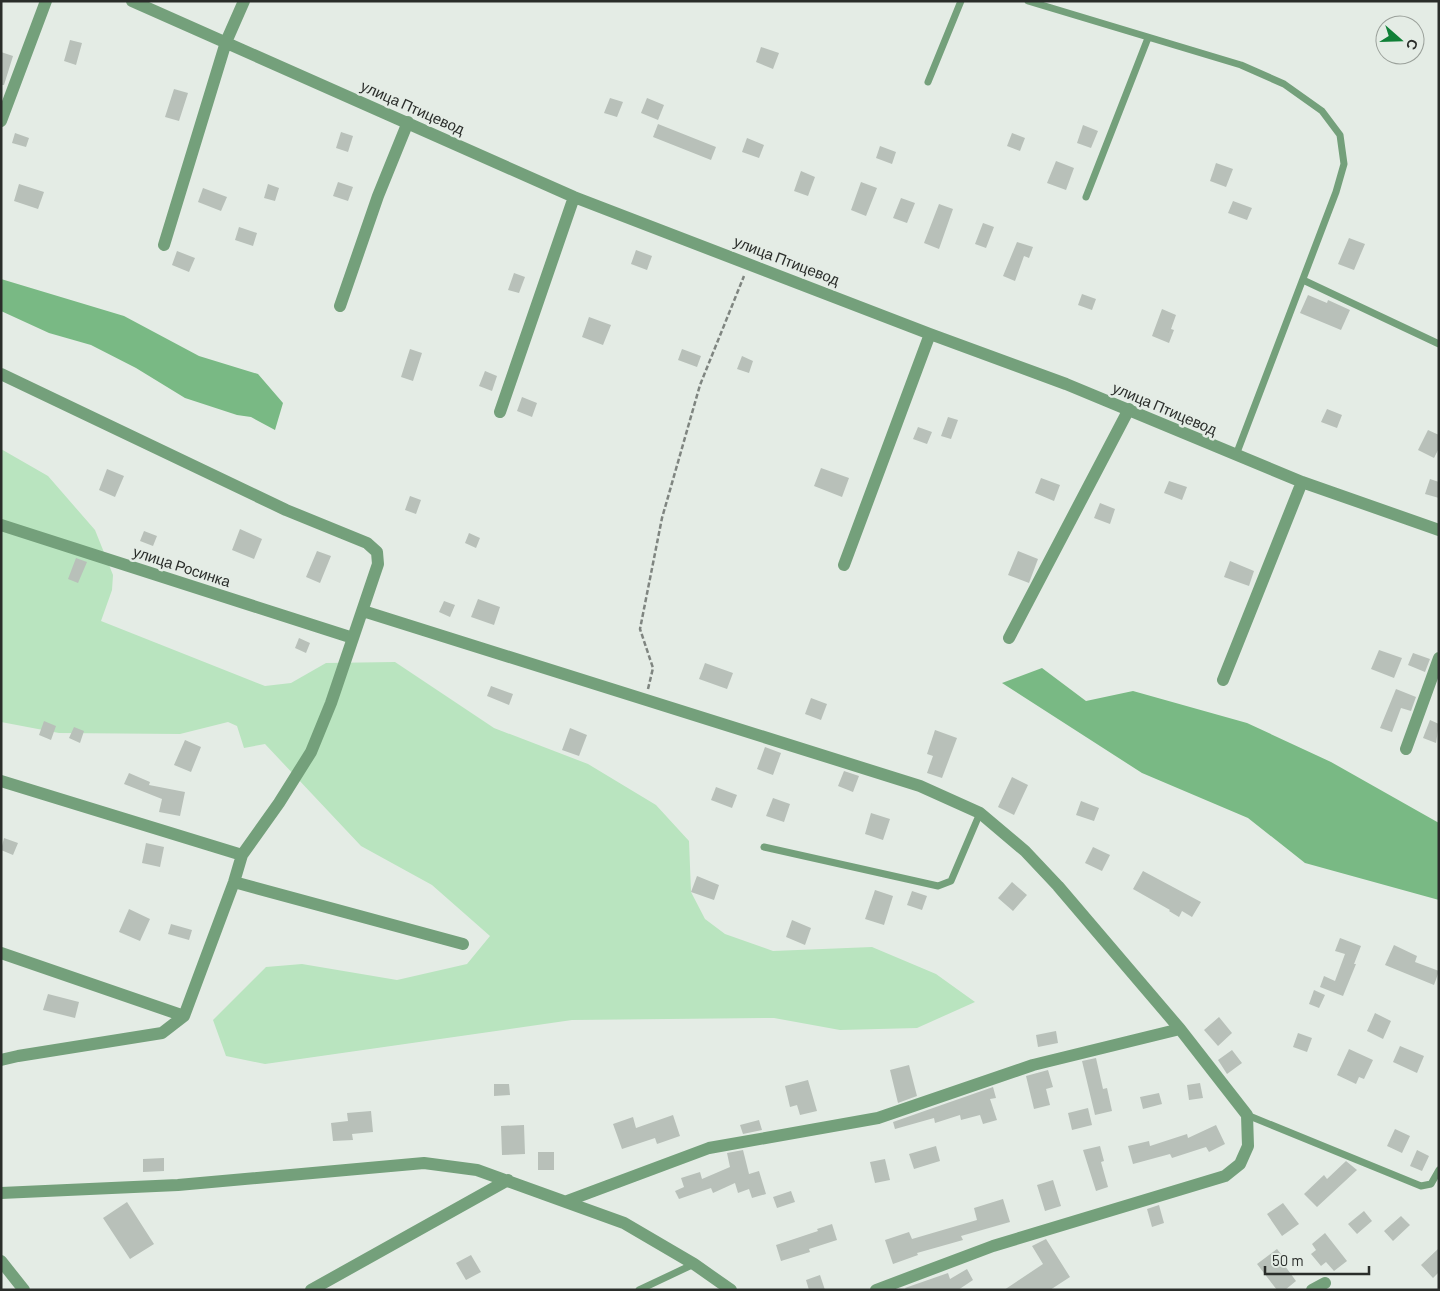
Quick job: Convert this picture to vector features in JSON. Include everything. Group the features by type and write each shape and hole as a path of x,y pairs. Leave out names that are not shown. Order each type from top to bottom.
{"street":[{"path":"1,120 46,1"},
{"name":"улица Птицевод","path":"132,1 574,197 750,263 930,334 1066,384 1302,482 1439,530"},
{"path":"164,246 226,42 244,1"},
{"path":"340,306 378,196 408,122"},
{"path":"500,412 574,197"},
{"path":"844,565 930,334"},
{"path":"1,374 286,510 367,543 377,552 378,564 331,703 311,752 279,803 242,855 234,882 184,1016 162,1033 1,1060"},
{"path":"1009,638 1128,409"},
{"path":"1223,680 1302,482"},
{"name":"улица Росинка","path":"1,525 353,638"},
{"path":"363,611 646,698 920,786 980,813 1025,851 1058,886 1180,1030 1247,1115 1248,1146 1240,1164 1225,1176 993,1246 876,1290"},
{"path":"1406,749 1439,658"},
{"path":"1,781 242,855"},
{"path":"234,882 463,944"},
{"path":"1,953 184,1016"},
{"path":"567,1201 709,1148 878,1118 1033,1065 1180,1030"},
{"path":"1,1193 178,1185 424,1163 477,1170 624,1223 694,1264 731,1290"},
{"path":"311,1290 508,1180"},
{"path":"1,1261 24,1290"},
{"path":"1312,1290 1325,1283"}],"lane":[{"path":"928,82 961,1"},
{"path":"1028,1 1241,65 1284,84 1322,111 1340,136 1344,164 1336,192 1236,455"},
{"path":"1086,197 1148,38"},
{"path":"1303,280 1439,344"},
{"path":"764,847 938,886 951,881 980,813"},
{"path":"1247,1115 1421,1186 1430,1184 1439,1170"},
{"path":"640,1290 694,1264"}],"path":[{"path":"646,698 653,668 640,629 662,518 700,385 750,263"}],"shaded area":[{"path":"1,279 124,316 199,356 258,374 283,403 275,430 251,417 237,415 185,398 136,368 91,345 49,333 1,311"},
{"path":"1,449 48,476 95,530 113,575 112,590 101,621 265,686 291,683 326,663 395,662 494,728 588,764 656,805 689,841 691,892 705,919 725,934 773,951 872,947 936,974 975,1002 917,1028 840,1030 774,1018 572,1020 265,1064 226,1056 213,1020 266,967 302,964 397,980 467,964 490,936 432,885 361,846 265,744 244,748 237,726 228,722 180,734 59,733 1,722"},
{"path":"1042,668 1086,701 1133,691 1247,723 1331,762 1439,823 1439,900 1305,863 1248,818 1142,773 1002,683"}],"building":[{"path":"70,40 82,43 76,65 64,61"},
{"path":"761,47 779,53 773,69 756,62"},
{"path":"1,52 13,56 4,85 1,85"},
{"path":"174,89 188,93 179,121 165,117"},
{"path":"610,98 623,102 617,117 604,113"},
{"path":"647,98 664,105 658,120 641,113"},
{"path":"658,124 716,147 711,160 653,137"},
{"path":"1083,125 1098,131 1091,148 1077,143"},
{"path":"341,132 353,136 348,152 336,148"},
{"path":"15,133 29,138 26,147 12,143"},
{"path":"1012,133 1025,138 1020,151 1007,146"},
{"path":"747,138 764,145 759,158 742,152"},
{"path":"880,146 896,152 892,164 876,158"},
{"path":"1056,161 1074,168 1066,190 1047,183"},
{"path":"1216,163 1233,169 1226,187 1210,181"},
{"path":"801,171 815,177 808,196 794,191"},
{"path":"338,182 353,187 348,201 333,196"},
{"path":"861,182 877,188 866,216 851,210"},
{"path":"19,184 44,192 38,209 14,201"},
{"path":"268,184 279,188 275,201 264,198"},
{"path":"203,188 227,197 221,211 198,202"},
{"path":"901,198 915,203 907,223 893,218"},
{"path":"1233,201 1252,208 1247,220 1228,213"},
{"path":"939,204 953,209 939,249 924,243"},
{"path":"983,223 994,227 986,248 975,244"},
{"path":"239,227 257,233 253,246 235,240"},
{"path":"1349,238 1365,244 1354,270 1338,264"},
{"path":"1017,242 1033,247 1029,258 1024,256 1015,281 1003,276"},
{"path":"636,250 652,256 647,270 631,264"},
{"path":"177,251 195,258 189,272 172,265"},
{"path":"514,273 525,277 519,293 508,290"},
{"path":"1082,294 1096,299 1092,310 1078,305"},
{"path":"1308,295 1327,303 1328,300 1350,310 1341,330 1300,313"},
{"path":"1162,309 1176,315 1171,329 1174,330 1169,343 1152,336"},
{"path":"589,317 611,325 603,345 582,337"},
{"path":"410,349 422,353 413,381 401,377"},
{"path":"682,349 701,356 697,367 678,360"},
{"path":"742,356 753,361 749,373 737,369"},
{"path":"485,371 497,376 492,391 479,386"},
{"path":"522,397 537,403 532,417 517,411"},
{"path":"1327,409 1342,415 1337,428 1321,422"},
{"path":"948,417 958,420 951,439 941,436"},
{"path":"918,427 932,432 927,444 913,439"},
{"path":"1428,430 1439,435 1439,448 1434,458 1418,450"},
{"path":"821,468 849,478 842,497 814,486"},
{"path":"107,469 124,476 115,497 99,490"},
{"path":"1041,478 1060,485 1054,501 1035,493"},
{"path":"1430,479 1439,482 1439,498 1425,494"},
{"path":"1169,481 1187,487 1182,500 1164,493"},
{"path":"410,496 421,500 416,514 405,510"},
{"path":"1100,503 1115,509 1110,524 1094,518"},
{"path":"240,529 262,539 254,559 232,550"},
{"path":"144,531 157,536 153,546 140,541"},
{"path":"469,533 480,538 476,548 465,543"},
{"path":"317,551 331,556 320,583 306,577"},
{"path":"1018,551 1038,559 1029,583 1008,575"},
{"path":"76,558 87,562 78,583 68,579"},
{"path":"1230,561 1254,571 1249,586 1224,577"},
{"path":"478,599 500,607 494,625 471,617"},
{"path":"444,601 455,605 450,617 439,612"},
{"path":"299,638 310,643 306,653 295,648"},
{"path":"1379,650 1402,658 1394,678 1371,669"},
{"path":"1413,653 1430,659 1425,672 1408,665"},
{"path":"705,663 733,673 727,689 699,679"},
{"path":"491,686 513,694 509,705 487,696"},
{"path":"1396,689 1416,697 1411,711 1401,708 1392,732 1380,728"},
{"path":"811,698 827,704 821,720 805,714"},
{"path":"1430,720 1439,724 1436,743 1423,738"},
{"path":"44,721 56,726 51,740 39,735"},
{"path":"74,727 84,731 80,743 69,738"},
{"path":"570,728 587,735 579,756 562,750"},
{"path":"935,730 957,738 942,778 927,773 933,756 927,754"},
{"path":"185,740 201,747 191,772 174,765"},
{"path":"765,747 781,753 773,775 757,769"},
{"path":"844,771 859,776 853,792 838,786"},
{"path":"129,773 150,782 149,785 185,792 180,816 159,812 162,799 124,784"},
{"path":"1012,777 1028,785 1014,815 998,807"},
{"path":"716,787 737,795 732,808 711,800"},
{"path":"773,798 790,804 784,822 766,816"},
{"path":"1081,801 1099,808 1094,821 1076,815"},
{"path":"871,813 890,819 883,840 865,834"},
{"path":"4,838 18,843 13,855 1,850"},
{"path":"146,843 164,847 160,867 142,863"},
{"path":"1093,847 1110,855 1102,871 1085,863"},
{"path":"1143,871 1201,902 1192,917 1182,911 1179,917 1133,889"},
{"path":"697,876 719,885 714,900 691,892"},
{"path":"1012,882 1027,895 1013,911 998,898"},
{"path":"875,890 893,896 884,925 865,919"},
{"path":"912,891 927,896 922,910 907,905"},
{"path":"129,909 150,919 140,941 119,932"},
{"path":"792,920 811,928 805,945 786,937"},
{"path":"171,924 192,930 189,940 168,934"},
{"path":"1340,938 1361,946 1343,996 1320,987 1324,976 1335,981 1345,954 1335,951"},
{"path":"1394,945 1417,956 1415,962 1439,971 1434,985 1385,965"},
{"path":"1314,990 1325,995 1319,1008 1309,1004"},
{"path":"48,994 79,1002 75,1018 43,1010"},
{"path":"1375,1013 1391,1021 1383,1039 1367,1031"},
{"path":"1219,1017 1232,1033 1218,1046 1204,1030"},
{"path":"1056,1031 1058,1043 1038,1047 1036,1035"},
{"path":"1298,1033 1312,1038 1307,1052 1293,1047"},
{"path":"1400,1046 1424,1056 1417,1073 1393,1062"},
{"path":"1349,1049 1373,1060 1364,1079 1359,1077 1356,1084 1337,1075"},
{"path":"1232,1050 1242,1063 1227,1074 1218,1060"},
{"path":"1096,1058 1103,1089 1107,1088 1112,1111 1095,1115 1082,1061"},
{"path":"909,1065 917,1096 898,1103 890,1070"},
{"path":"1048,1070 1053,1087 1046,1089 1050,1105 1034,1109 1026,1076"},
{"path":"808,1080 817,1111 800,1115 797,1105 790,1107 785,1086"},
{"path":"1200,1083 1203,1098 1189,1100 1187,1085"},
{"path":"494,1084 509,1084 510,1095 494,1096"},
{"path":"993,1087 996,1098 990,1099 997,1120 983,1124 980,1115 961,1120 960,1115 935,1123 934,1118 895,1129 893,1122"},
{"path":"1159,1093 1162,1104 1143,1109 1140,1097"},
{"path":"1088,1108 1092,1125 1072,1130 1068,1113"},
{"path":"371,1111 373,1132 352,1134 353,1140 333,1141 331,1123 348,1121 347,1113"},
{"path":"673,1115 680,1136 657,1144 655,1138 622,1149 613,1124 633,1117 636,1128"},
{"path":"759,1120 762,1130 743,1134 740,1125"},
{"path":"524,1125 525,1154 502,1155 501,1126"},
{"path":"1216,1125 1225,1144 1209,1152 1206,1147 1172,1158 1170,1154 1133,1164 1128,1146 1149,1141 1150,1146 1187,1134 1188,1138"},
{"path":"1395,1129 1410,1136 1402,1153 1387,1146"},
{"path":"936,1146 940,1161 914,1169 909,1154"},
{"path":"1100,1146 1104,1161 1101,1162 1108,1187 1096,1191 1083,1150"},
{"path":"743,1150 749,1174 759,1171 766,1194 752,1198 749,1189 738,1193 735,1183 713,1193 711,1188 679,1199 675,1191 684,1187 681,1178 700,1172 702,1179 730,1167 727,1153"},
{"path":"1417,1150 1429,1156 1422,1171 1410,1166"},
{"path":"538,1152 554,1152 554,1170 538,1170"},
{"path":"164,1158 164,1171 143,1172 143,1159"},
{"path":"885,1159 890,1180 875,1183 870,1162"},
{"path":"1346,1161 1357,1170 1317,1207 1304,1194 1324,1175 1327,1179"},
{"path":"1053,1180 1061,1206 1045,1211 1037,1185"},
{"path":"791,1191 795,1202 777,1208 773,1197"},
{"path":"1003,1199 1010,1222 961,1236 963,1240 917,1253 918,1255 893,1264 885,1240 909,1232 912,1239 977,1220 974,1208"},
{"path":"127,1202 154,1244 130,1259 103,1218"},
{"path":"1283,1203 1299,1224 1282,1236 1267,1214"},
{"path":"1159,1205 1164,1223 1152,1227 1147,1209"},
{"path":"1364,1211 1372,1221 1357,1234 1348,1224"},
{"path":"1401,1216 1410,1225 1393,1241 1384,1231"},
{"path":"832,1224 837,1240 809,1249 810,1252 781,1261 776,1245 818,1231 817,1229"},
{"path":"1325,1233 1347,1261 1334,1271 1326,1262 1321,1266 1311,1254 1316,1250 1312,1244"},
{"path":"1046,1239 1070,1277 1050,1290 1004,1290 1043,1264 1032,1246"},
{"path":"1439,1248 1439,1272 1433,1278 1421,1265"},
{"path":"1277,1249 1288,1263 1285,1266 1296,1281 1285,1290 1277,1290 1257,1264"},
{"path":"471,1255 481,1272 466,1280 456,1263"},
{"path":"967,1269 973,1280 958,1290 906,1290 905,1288 948,1273 950,1279"},
{"path":"820,1275 825,1290 809,1290 806,1280"}]}
